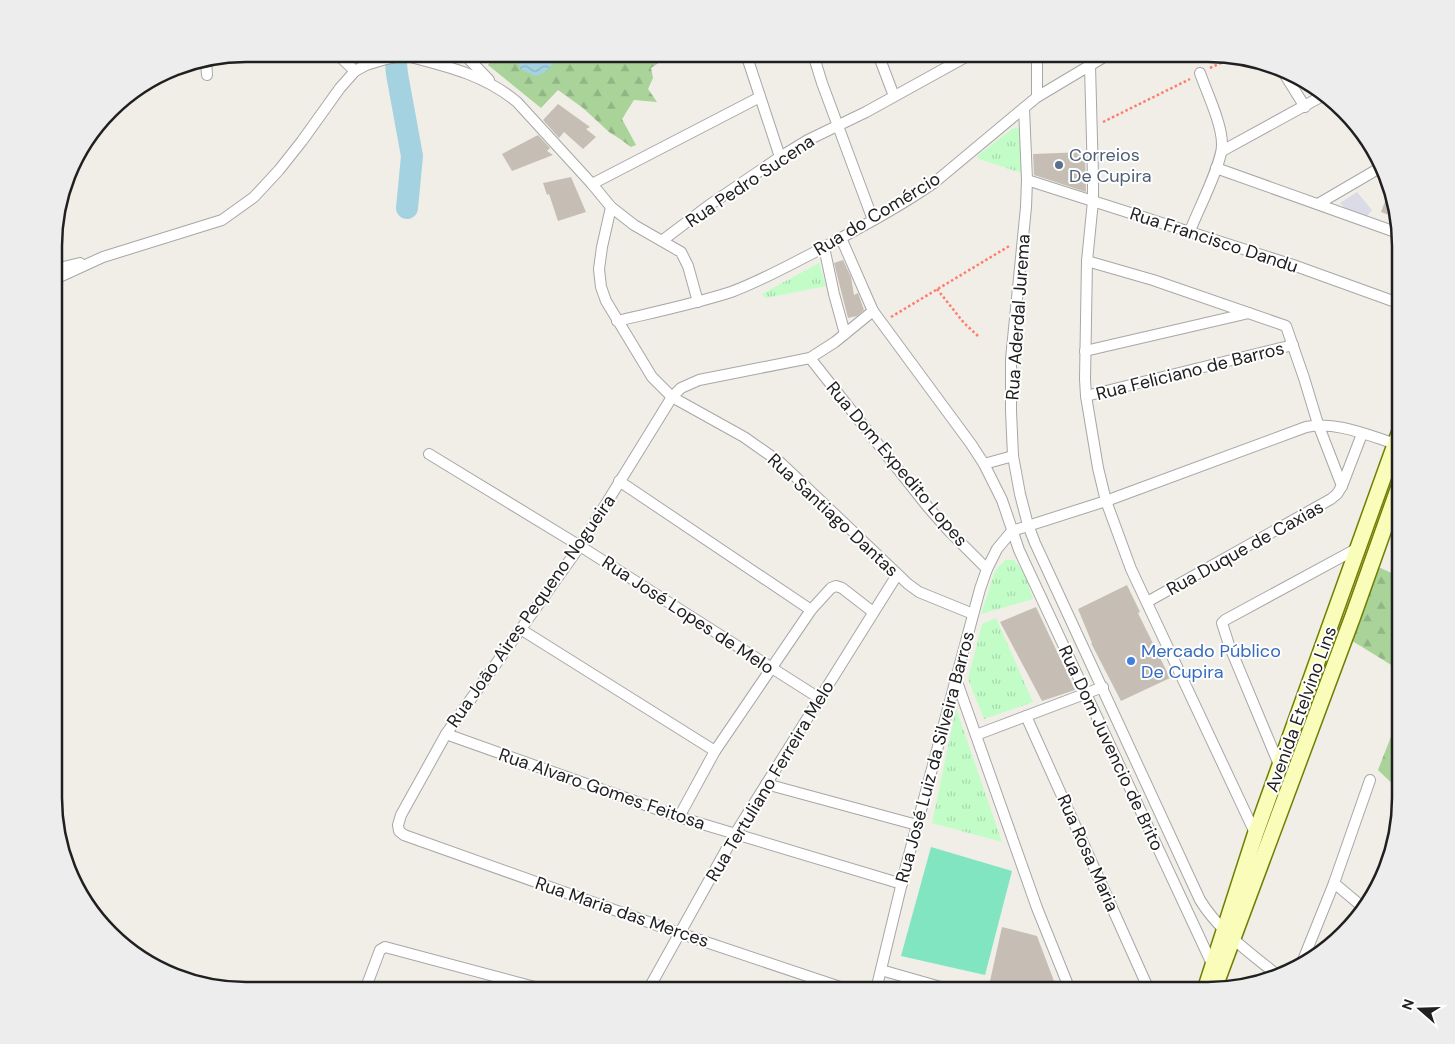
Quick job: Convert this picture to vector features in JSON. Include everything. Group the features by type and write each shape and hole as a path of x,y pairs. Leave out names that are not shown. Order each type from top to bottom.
{"main road":[{"name":"Avenida Etelvino Lins","path":"1216,981 1229,935 1261,839 1280,767 1392,455"},
{"name":"Avenida Etelvino Lins","path":"1261,839 1353,616 1392,506"},
{"path":"1336,609 1353,616"},
{"name":"Avenida Etelvino Lins","path":"1207,982 1212,964 1229,935"}],"street":[{"path":"345,62 355,71"},
{"path":"62,267 103,257 215,223 235,212 254,196 279,170 340,88 355,71 366,65 380,62"},
{"path":"429,62 464,72 492,83"},
{"path":"472,62 492,83 517,102 611,207 634,225 675,248 685,258 698,302"},
{"path":"749,62 780,157"},
{"path":"815,62 873,220"},
{"path":"881,62 894,96"},
{"name":"Rua Pedro Sucena","path":"663,240 708,206 780,157 838,124 866,112 955,62"},
{"path":"1037,62 1037,96"},
{"name":"Rua do Comércio","path":"617,320 698,302 733,291 776,272 841,238 935,182 1037,96 1096,62"},
{"path":"1090,66 1093,201 1087,261 1085,351 1086,396 1098,468 1106,501 1146,602 1261,839"},
{"path":"206,67 206,75"},
{"path":"1190,231 1222,151 1219,126 1200,73"},
{"path":"1288,80 1305,107"},
{"path":"592,184 760,97"},
{"path":"1222,151 1319,98"},
{"name":"Rua Aderdal Jurema","path":"1024,108 1027,180 1011,359 1011,411 1013,456 1028,525"},
{"path":"1216,168 1392,231"},
{"path":"1318,204 1376,170"},
{"name":"Rua Francisco Dandu","path":"1027,180 1293,265 1392,301"},
{"name":"Rua Santiago Dantas","path":"611,207 602,247 600,269 602,287 606,301 652,377 672,397 744,437 781,463 898,575 919,592 973,614"},
{"name":"Rua Dom Juvencio de Brito","path":"841,238 873,311 984,464 1002,500 1020,550 1212,964"},
{"path":"824,247 845,334"},
{"path":"62,276 103,257"},
{"path":"1087,261 1153,280 1284,324 1293,345 1318,424 1342,486"},
{"path":"672,397 681,388 699,380 810,358 823,351 873,311"},
{"path":"1085,351 1250,313"},
{"name":"Rua Feliciano de Barros","path":"1086,396 1293,345"},
{"name":"Rua Dom Expedito Lopes","path":"810,358 927,506 987,569"},
{"name":"Rua João Aires Pequeno Nogueira","path":"398,828 398,821 409,798 446,734 522,630 580,546 672,397"},
{"path":"1012,531 1106,501 1318,424 1330,425 1392,443"},
{"name":"Rua Duque de Caxias","path":"1146,602 1324,504 1337,494 1342,486 1362,434"},
{"name":"Rua José Lopes de Melo","path":"430,454 580,546 819,698"},
{"path":"984,464 1013,456"},
{"path":"620,481 811,610"},
{"name":"Rua Dom Juvencio de Brito","path":"1028,525 1189,879 1209,914 1229,935 1272,971"},
{"name":"Rua José Luiz da Silveira Barros","path":"878,982 973,614 987,569 997,550 1012,531"},
{"path":"1280,767 1229,645 1222,623 1358,548"},
{"name":"Rua Tertuliano Ferreira Melo","path":"652,982 735,834 898,575"},
{"path":"679,817 714,751 811,610 831,588 836,586 842,588 874,612"},
{"path":"522,630 714,751"},
{"path":"956,678 1064,982"},
{"path":"976,735 1102,687"},
{"name":"Rua Rosa Maria","path":"1026,716 1145,982"},
{"name":"Rua Alvaro Gomes Feitosa","path":"446,734 679,817 902,884"},
{"path":"1305,954 1334,883 1370,780"},
{"path":"766,784 917,825"},
{"name":"Rua Maria das Merces","path":"398,828 404,835 679,933 825,982"},
{"path":"1334,883 1359,904"},
{"path":"368,982 380,950 385,947 516,982"},
{"path":"881,970 923,982"}],"path":[{"path":"1091,127 1221,63"},
{"path":"881,322 1023,237"},
{"path":"938,288 964,323 978,336"}],"green space":[{"path":"490,62 660,62 651,68 653,78 648,89 657,102 634,100 622,119 636,145 631,147 609,132 583,108 558,90 541,108 488,65"},
{"path":"1017,127 1020,131 1022,173 979,159 977,156"},
{"path":"819,263 826,286 766,298 762,294"},
{"path":"1005,560 1014,560 1024,572 1033,599 981,614 995,571"},
{"path":"1369,563 1392,573 1392,665 1346,637"},
{"path":"996,618 1033,702 984,719 968,679 982,624"},
{"path":"956,708 1002,842 932,823"},
{"path":"1392,734 1392,783 1378,770"},
{"path":"931,847 1012,871 985,975 901,956"}],"shaded area":[{"path":"1357,192 1372,210 1367,216 1348,211 1340,203"}],"water":[{"path":"519,62 555,62 545,72 536,76 520,69"}],"building":[{"path":"558,104 590,127 586,129 596,137 583,149 564,132 559,138 543,120"},
{"path":"538,135 550,148 547,151 553,155 512,171 502,154"},
{"name":"Correios De Cupira","path":"1085,152 1086,192 1034,175 1033,154"},
{"path":"571,177 586,212 558,221 549,194 547,195 543,183"},
{"path":"1386,199 1390,215 1381,212"},
{"path":"843,260 851,277 854,295 858,293 864,310 857,316 848,318 834,263"},
{"name":"Mercado Público De Cupira","path":"1127,585 1140,612 1138,613 1170,678 1121,701 1091,643 1078,609"},
{"path":"1036,607 1075,690 1042,701 1000,622"},
{"path":"1002,927 1037,936 1054,981 990,982"}],"waterway":[{"path":"396,62 412,156 407,208"}],"place":[{"name":"Correios De Cupira","path":"1059,165"},
{"name":"Mercado Público De Cupira","path":"1131,661"}]}
